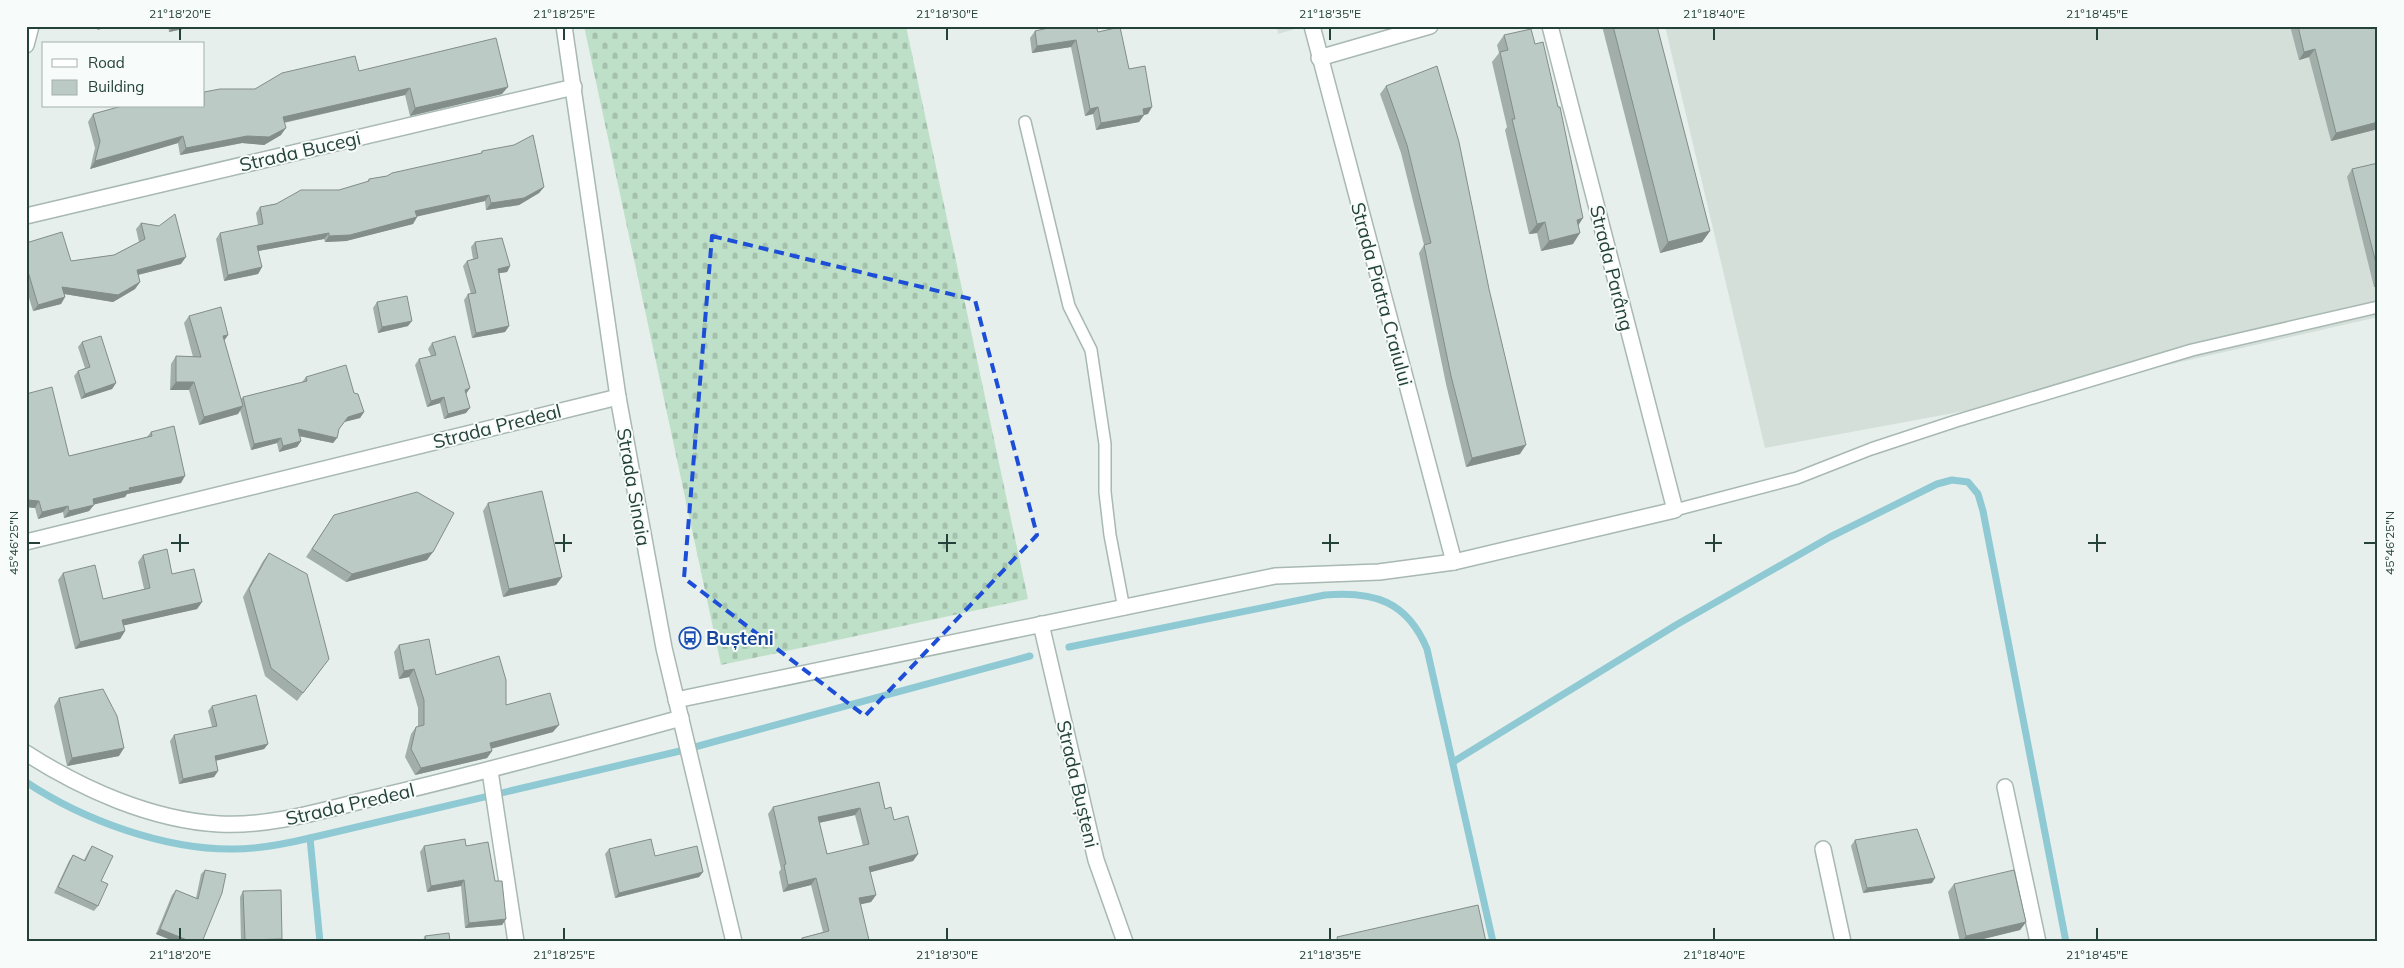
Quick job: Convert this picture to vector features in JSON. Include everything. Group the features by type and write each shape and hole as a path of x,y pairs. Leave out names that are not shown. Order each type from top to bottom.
{"street":[{"path":"26,45 30,26"},
{"name":"Strada Sinaia","path":"564,26 618,397 664,648 734,942"},
{"name":"Strada Piatra Craiului","path":"1312,26 1454,562"},
{"path":"1320,58 1430,26"},
{"name":"Strada Parâng","path":"1550,26 1675,510"},
{"name":"Strada Bucegi","path":"26,216 574,87"},
{"name":"Strada Predeal","path":"26,542 618,397"},
{"path":"676,700 1275,576 1379,572 1454,562 1675,510"},
{"name":"Strada Bușteni","path":"1041,624 1096,860 1125,942"},
{"name":"Strada Predeal","path":"27,755 73,782 108,797 163,814 220,824 271,822 491,775 681,718"},
{"path":"491,775 516,942"},
{"path":"2005,787 2038,942"},
{"path":"1823,849 1843,942"}],"lane":[{"path":"1026,122 1069,306 1092,350 1105,444 1105,492 1110,535 1124,608"},
{"path":"1675,510 1797,478 1899,440 2192,350 2378,307"}],"highlighted area":[{"path":"712,236 975,300 1037,535 865,716 684,578"}],"shaded area":[{"path":"1277,26 1305,26 1278,34"},
{"path":"1665,26 2378,26 2378,317 1970,410 1765,448"}],"green space":[{"path":"584,26 906,26 1028,599 721,665"}],"building":[{"path":"1057,26 1096,26 1098,32 1120,27 1129,69 1145,66 1152,107 1143,109 1144,115 1101,123 1098,107 1090,109 1076,40 1037,46 1035,31"},
{"path":"1613,26 1657,26 1710,231 1668,242"},
{"path":"2298,26 2378,26 2378,122 2336,133 2315,49 2304,52"},
{"path":"1531,29 1535,44 1543,42 1558,107 1560,107 1583,218 1577,220 1580,233 1549,241 1545,222 1537,224 1512,119 1515,119 1500,52 1508,50 1504,35"},
{"path":"496,38 508,87 415,108 410,88 283,117 286,128 269,137 247,136 186,148 183,136 95,161 100,141 93,114 115,108 205,108 205,92 220,89 255,89 282,73 355,56 359,71"},
{"path":"1437,66 1459,142 1489,289 1526,445 1472,458 1451,376 1424,245 1431,243 1407,145 1386,86"},
{"path":"533,135 544,187 524,198 491,203 489,195 415,211 417,217 350,235 329,236 329,233 257,246 262,267 228,275 220,233 263,224 260,207 276,204 301,190 339,190 392,173 514,145"},
{"path":"2378,163 2378,271 2352,169"},
{"path":"175,214 186,257 137,270 140,282 118,295 62,287 65,297 38,305 26,265 26,243 62,232 71,261 114,255 145,239 141,223 159,226"},
{"path":"502,238 510,266 498,269 509,326 476,333 468,294 476,293 467,261 478,258 475,242"},
{"path":"407,296 412,321 382,327 377,302"},
{"path":"221,307 228,335 223,336 243,406 204,417 194,382 176,382 176,356 201,357 189,316"},
{"path":"101,336 116,383 85,394 78,371 90,367 82,342"},
{"path":"455,336 470,388 465,390 470,408 448,414 444,397 431,401 419,359 436,355 432,343"},
{"path":"346,365 354,393 358,394 364,412 348,417 339,429 337,438 298,429 301,441 283,446 281,438 254,444 243,397 307,381 306,377"},
{"path":"52,387 69,456 152,436 151,432 174,426 185,476 129,488 130,490 93,499 94,505 69,511 68,506 42,512 39,501 28,500 26,495 26,394"},
{"path":"542,491 562,577 509,589 488,503"},
{"path":"417,492 454,513 433,552 352,574 312,549 334,515"},
{"path":"167,549 172,574 194,569 202,602 122,620 125,631 80,642 63,573 95,565 103,599 150,588 143,555"},
{"path":"269,553 307,574 329,659 303,693 271,668 249,589"},
{"path":"429,639 436,675 499,656 506,680 506,705 550,693 559,725 490,743 492,751 421,768 411,749 416,727 424,725 424,700 414,669 404,671 399,645"},
{"path":"103,689 117,716 124,748 72,758 59,698"},
{"path":"256,695 268,744 215,756 218,771 183,779 174,735 217,726 212,706"},
{"path":"879,782 885,809 891,807 894,820 908,816 918,854 869,867 876,895 859,898 869,940 863,942 803,942 802,938 829,931 816,878 788,885 784,865 786,864 773,807","holes":["860,808 869,844 827,854 818,817"]},
{"path":"1917,829 1935,878 1867,888 1855,840"},
{"path":"465,839 466,846 488,842 495,881 502,881 506,919 469,923 464,880 431,886 424,846"},
{"path":"651,839 655,856 697,846 703,872 619,893 609,849"},
{"path":"92,846 113,856 101,881 108,884 98,906 58,887 73,855 85,861"},
{"path":"205,870 226,874 222,893 202,942 192,942 160,929 176,890 198,899"},
{"path":"2014,870 2026,922 1966,936 1954,884"},
{"path":"281,890 282,939 245,940 243,891"},
{"path":"1478,905 1486,942 1338,942 1337,937"},
{"path":"449,933 450,942 426,942 425,936"}],"waterway":[{"path":"1453,762 1676,625 1830,537 1937,484 1952,480 1968,482 1978,494 1983,511 2066,942"},
{"path":"1069,647 1325,595 1343,594 1374,598 1387,602 1399,610 1410,620 1427,649 1493,942"},
{"path":"310,838 680,751 1030,656"},
{"path":"26,782 48,796 99,820 126,830 180,844 208,848 244,849 272,846 310,838 320,942"}],"place":[{"name":"Bușteni","path":"690,638"}]}
